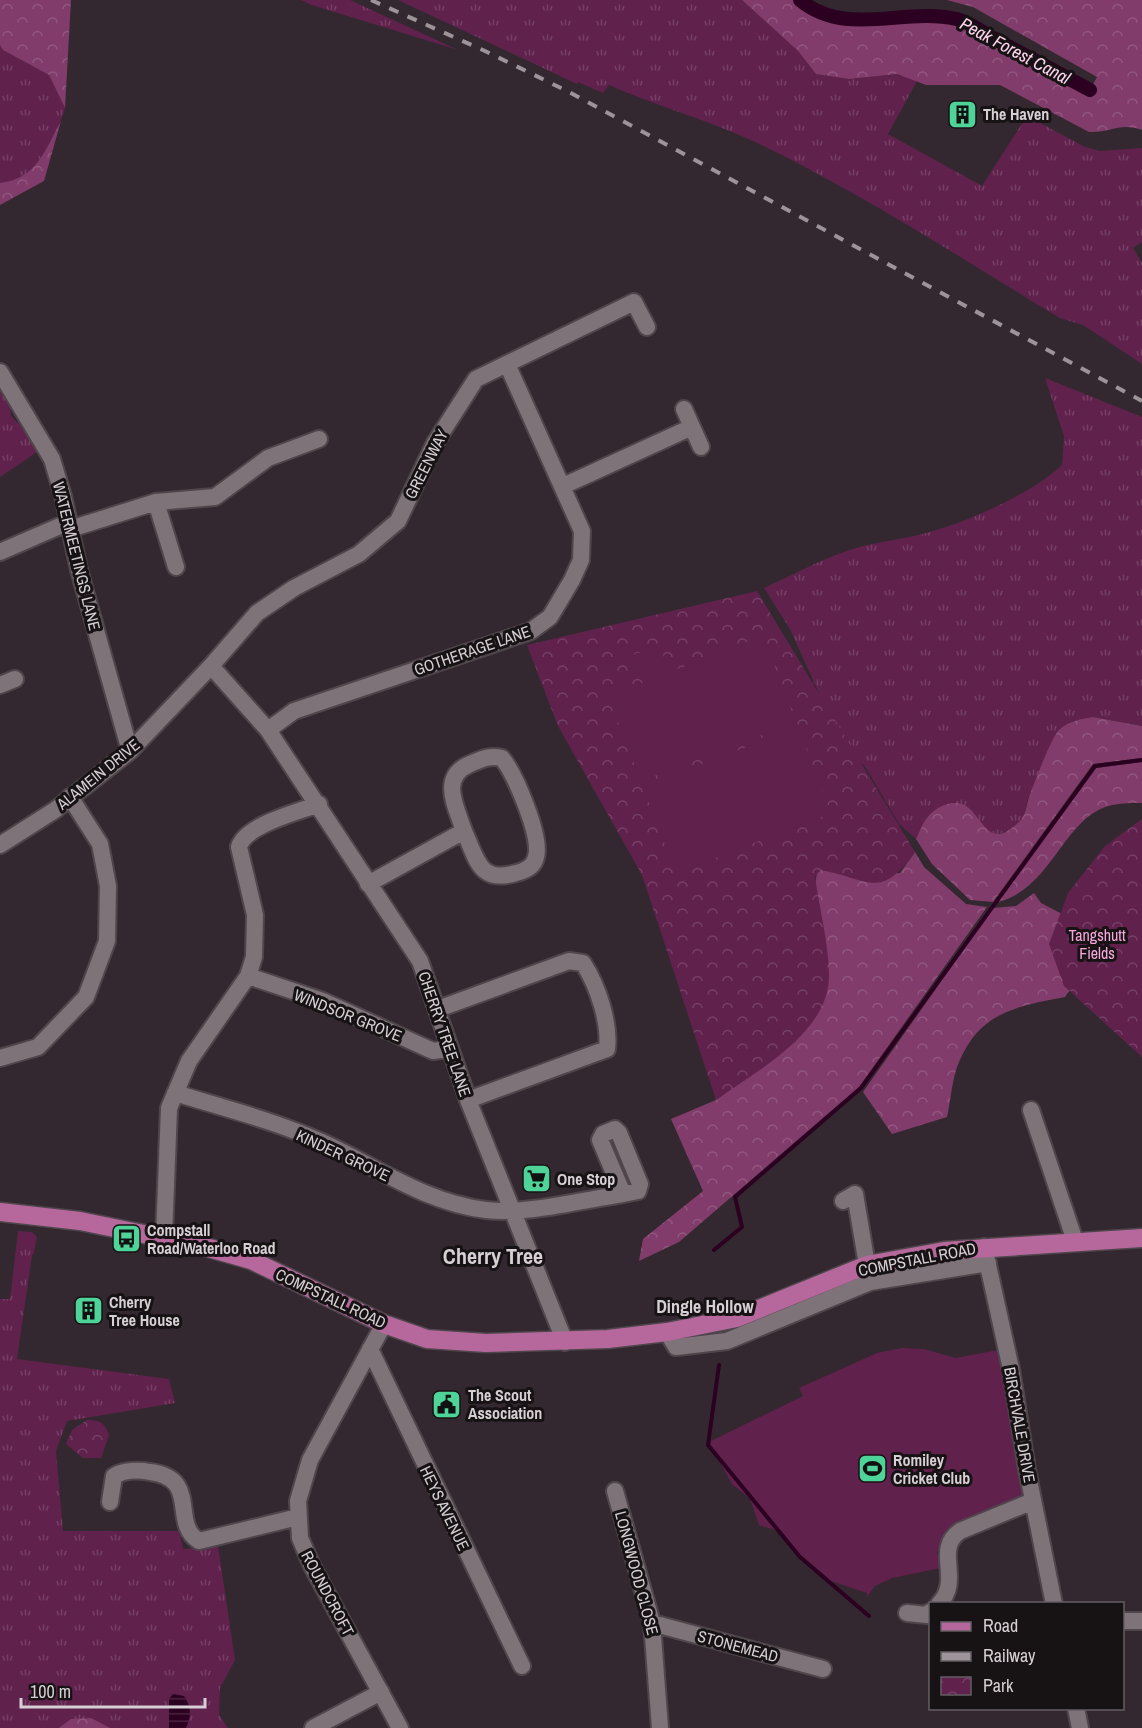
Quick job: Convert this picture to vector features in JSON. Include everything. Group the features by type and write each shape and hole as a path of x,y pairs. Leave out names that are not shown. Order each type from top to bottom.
{"main road":[{"name":"COMPSTALL ROAD","path":"0,1212 80,1221 164,1237 251,1260 384,1324 427,1339 461,1343 565,1342 667,1332 737,1318 867,1265 986,1255 1075,1241 1142,1238"}],"street":[{"name":"GREENWAY","path":"211,666 257,613 294,588 359,554 398,521 435,442 476,379 634,302 647,327"},
{"name":"GOTHERAGE LANE","path":"268,730 294,711 531,631 550,617 581,560 582,531 507,364"},
{"name":"WATERMEETINGS LANE","path":"0,372 52,459 79,570 129,751"},
{"path":"684,409 701,447"},
{"path":"563,486 692,427"},
{"path":"0,552 69,525 156,501 215,497 268,458 319,439"},
{"path":"156,501 176,567"},
{"name":"CHERRY TREE LANE","path":"211,666 268,730 319,804 368,884 420,961 468,1100 565,1342"},
{"name":"ALAMEIN DRIVE","path":"0,845 70,797 129,751 211,666"},
{"path":"490,756 502,758 511,770 538,844 536,859 527,870 500,878 486,873 478,863 464,831 453,797 452,780 459,769 490,756"},
{"path":"0,1058 38,1047 86,997 107,941 108,886 100,844 70,797"},
{"path":"164,1237 167,1121 175,1093 189,1061 248,975 254,957 255,915 239,847 241,840 253,830 319,804"},
{"path":"368,884 464,831"},
{"path":"438,1009 569,961 583,963 591,975 608,1035 607,1049 468,1100"},
{"name":"WINDSOR GROVE","path":"248,975 323,1001 433,1051 449,1049"},
{"name":"KINDER GROVE","path":"175,1093 307,1136 413,1189 442,1200 489,1211 511,1211 623,1194"},
{"path":"1031,1110 1075,1241"},
{"path":"850,1192 867,1265"},
{"name":"COMPSTALL ROAD","path":"667,1332 676,1347 726,1341 870,1282 986,1255"},
{"name":"BIRCHVALE DRIVE","path":"986,1255 1011,1368 1033,1501 1054,1602"},
{"name":"ROUNDCROFT","path":"384,1324 310,1460 302,1480 298,1517 300,1538 312,1566 400,1728"},
{"name":"HEYS AVENUE","path":"370,1349 522,1666"},
{"path":"110,1502 114,1476 128,1471 146,1471 164,1474 177,1484 191,1533 199,1541 298,1517"},
{"name":"LONGWOOD CLOSE","path":"615,1491 652,1623 660,1728"},
{"path":"941,1602 946,1597 950,1585 947,1544 951,1537 1033,1501"},
{"path":"907,1613 927,1615 929,1613"},
{"path":"1124,1621 1142,1621"},
{"name":"STONEMEAD","path":"652,1623 823,1669"},
{"path":"313,1728 381,1692"},
{"path":"1076,1710 1080,1728"}],"green space":[{"path":"0,0 71,0 65,108 49,75 3,50 0,45"},
{"path":"301,0 350,0 458,50 312,5"},
{"path":"398,0 742,0 798,51 816,74 849,79 897,74 917,81 888,134 982,186 1027,116 1085,147 1100,151 1142,148 1142,242 1133,248 1142,263 1142,364 1083,325 1060,318 871,203 753,141 609,85 603,93 578,82 577,84"},
{"path":"742,0 800,0 826,14 851,20 899,19 919,15 958,19 1090,90 1097,77 973,7 947,0 1142,0 1142,130 1121,127 1089,132 1000,85 926,85 897,74 849,79 816,74 798,51"},
{"path":"0,45 3,50 49,75 65,108 51,142 36,167 20,179 0,183"},
{"path":"61,121 44,181 0,205 0,183 13,180 32,169"},
{"path":"1045,378 1142,417 1142,726 1093,717 1028,798 1024,817 1011,829 997,835 987,832 969,808 927,817 916,839 899,824 866,768 839,738 790,629 764,588 847,551 931,532 972,517 1013,498 1049,476 1062,465 1064,436"},
{"path":"0,384 10,405 11,416 29,434 37,452 0,477"},
{"path":"757,591 915,852 903,867 883,882 873,883 821,870 815,876 829,964 826,997 804,1033 788,1048 716,1100 642,875 558,726 527,645"},
{"path":"763,636 796,722 641,781 608,696"},
{"path":"661,647 667,669 631,677 626,656"},
{"path":"1093,717 1142,726 1142,758 1093,764 993,902 970,900 932,864 916,839 926,819 940,807 959,803 970,809 991,832 996,834 1010,829 1019,822 1026,811 1043,762 1059,730 1071,722"},
{"path":"798,727 831,813 676,873 643,787"},
{"path":"1142,762 1142,803 1109,806 1090,815 1066,840 1031,884 1016,895 998,902 1096,768"},
{"name":"Tangshutt Fields","path":"1142,819 1142,1057 1064,986 1049,944 1068,893 1105,846"},
{"path":"915,852 924,867 966,904 987,907 859,1087 679,1242 639,1261 643,1239 703,1191 671,1119 716,1100 796,1041 817,872 820,870 900,873"},
{"path":"1034,893 1041,903 1068,917 1077,979 1065,997 1016,1008 989,1022 968,1045 959,1062 947,1117 892,1134 863,1092 993,908 1016,906"},
{"path":"18,1231 32,1232 37,1237 32,1255 17,1359 169,1379 175,1403 67,1421 56,1451 63,1531 179,1531 183,1549 218,1546 235,1660 220,1688 219,1715 228,1728 0,1728 0,1299 10,1299"},
{"name":"Romiley Cricket Club","path":"902,1348 924,1349 956,1358 998,1350 1025,1499 946,1537 937,1552 941,1568 892,1578 875,1586 867,1597 867,1593 831,1581 795,1550 782,1532 759,1525 750,1499 732,1484 711,1447 711,1441 803,1396 799,1388 877,1353"},
{"path":"87,1420 101,1423 109,1435 101,1458 83,1458 66,1444 72,1430"},
{"path":"91,1718 110,1728 59,1728 71,1719"}],"shaded area":[{"path":"173,1694 184,1696 188,1704 190,1716 186,1728 169,1728 169,1699"}],"waterway":[{"name":"Peak Forest Canal","path":"800,0 818,11 856,20 916,16 961,20 1090,90"},
{"path":"714,1250 742,1227 735,1197 861,1088 1095,766 1142,760"},
{"path":"719,1365 708,1445 800,1557 869,1616"}],"railway":[{"path":"371,0 567,91 1142,401"}],"place":[{"name":"The Haven","path":"962,114"},
{"name":"One Stop","path":"536,1179"},
{"name":"Compstall Road/Waterloo Road","path":"126,1239"},
{"name":"Cherry Tree House","path":"88,1311"},
{"name":"The Scout Association","path":"447,1404"},
{"name":"Romiley Cricket Club","path":"872,1469"}],"district":[{"name":"Cherry Tree","path":"493,1256"},
{"name":"Dingle Hollow","path":"705,1307"}]}
